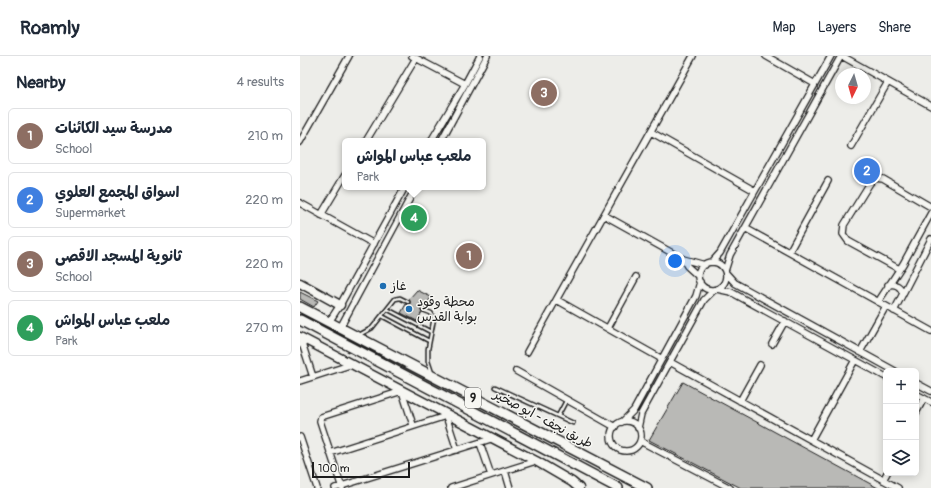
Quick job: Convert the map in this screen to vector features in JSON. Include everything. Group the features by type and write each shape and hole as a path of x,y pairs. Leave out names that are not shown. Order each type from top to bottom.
{"highway":[{"name":"طريق نجف - ابو صخير","path":"300,307 647,488"},
{"name":"طريق نجف - ابو صخير","path":"300,320 618,488"}],"main road":[{"path":"300,283 340,305"},
{"path":"302,341 354,364 494,438 572,482 577,488"}],"street":[{"path":"300,142 349,56"},
{"path":"433,138 480,56"},
{"path":"443,138 488,56"},
{"path":"528,352 693,56"},
{"path":"766,56 815,84"},
{"path":"831,56 720,253 712,262 705,265 699,272 696,296 634,410 622,422 614,427 611,437 612,443 621,450 632,450 640,441 641,437 638,428 641,414 704,300 725,281 725,272 730,255 842,56 931,106"},
{"path":"368,138 414,57 465,84"},
{"path":"851,146 888,82"},
{"path":"651,132 755,191"},
{"path":"899,269 848,241 843,234 844,225 870,182 878,177 931,207"},
{"path":"321,215 342,180"},
{"path":"789,252 828,181"},
{"path":"329,322 340,305 403,190"},
{"path":"340,328 414,190"},
{"path":"300,203 374,244"},
{"path":"878,302 931,213"},
{"path":"604,215 683,259 705,265"},
{"path":"745,228 931,331"},
{"path":"894,311 931,239"},
{"path":"683,259 706,288 724,289 731,292 883,375"},
{"path":"712,262 720,265 735,283 889,368"},
{"path":"608,328 636,277"},
{"path":"888,285 893,284 898,286 903,294"},
{"path":"557,300 662,359"},
{"path":"860,352 886,306"},
{"path":"772,344 785,321"},
{"path":"302,341 313,377"},
{"path":"810,440 855,360"},
{"path":"670,362 898,488"},
{"path":"300,381 354,364"},
{"path":"740,401 760,365"},
{"path":"516,371 614,427"},
{"path":"919,385 931,391"},
{"path":"413,426 402,390 321,417 320,422 339,487 494,438"},
{"path":"919,396 931,402"},
{"path":"919,407 924,398"},
{"path":"330,453 448,415 457,450"},
{"path":"622,422 631,423 638,428"},
{"path":"300,437 317,488"},
{"path":"640,441 730,488"},
{"path":"480,443 490,475"},
{"path":"451,488 536,461"},
{"path":"505,471 510,488"},
{"path":"883,480 885,476"}],"lane":[{"path":"355,336 367,331 377,323 392,301 397,298 408,302"},
{"path":"387,309 431,332"},
{"path":"423,310 431,313 434,318 428,349 428,361 434,377"},
{"path":"382,316 429,341"},
{"path":"495,387 573,423"},
{"path":"558,416 567,399"}],"building":[{"path":"417,290 431,297 425,308 421,309 422,312 417,321 401,313 406,304 410,304 409,299"},
{"path":"300,292 318,301 314,307 300,299"},
{"path":"683,382 878,488 741,488 649,440"}],"place":[{"name":"ثانوية المسجد الاقصى","path":"544,93"},
{"name":"اسواق المجمع العلوي","path":"867,171"},
{"name":"ملعب عباس المواش","path":"414,218"},
{"name":"مدرسة سيد الكائنات","path":"469,256"},
{"name":"غاز","path":"383,286"},
{"name":"محطة وقود بوابة القدس","path":"409,309"}]}
